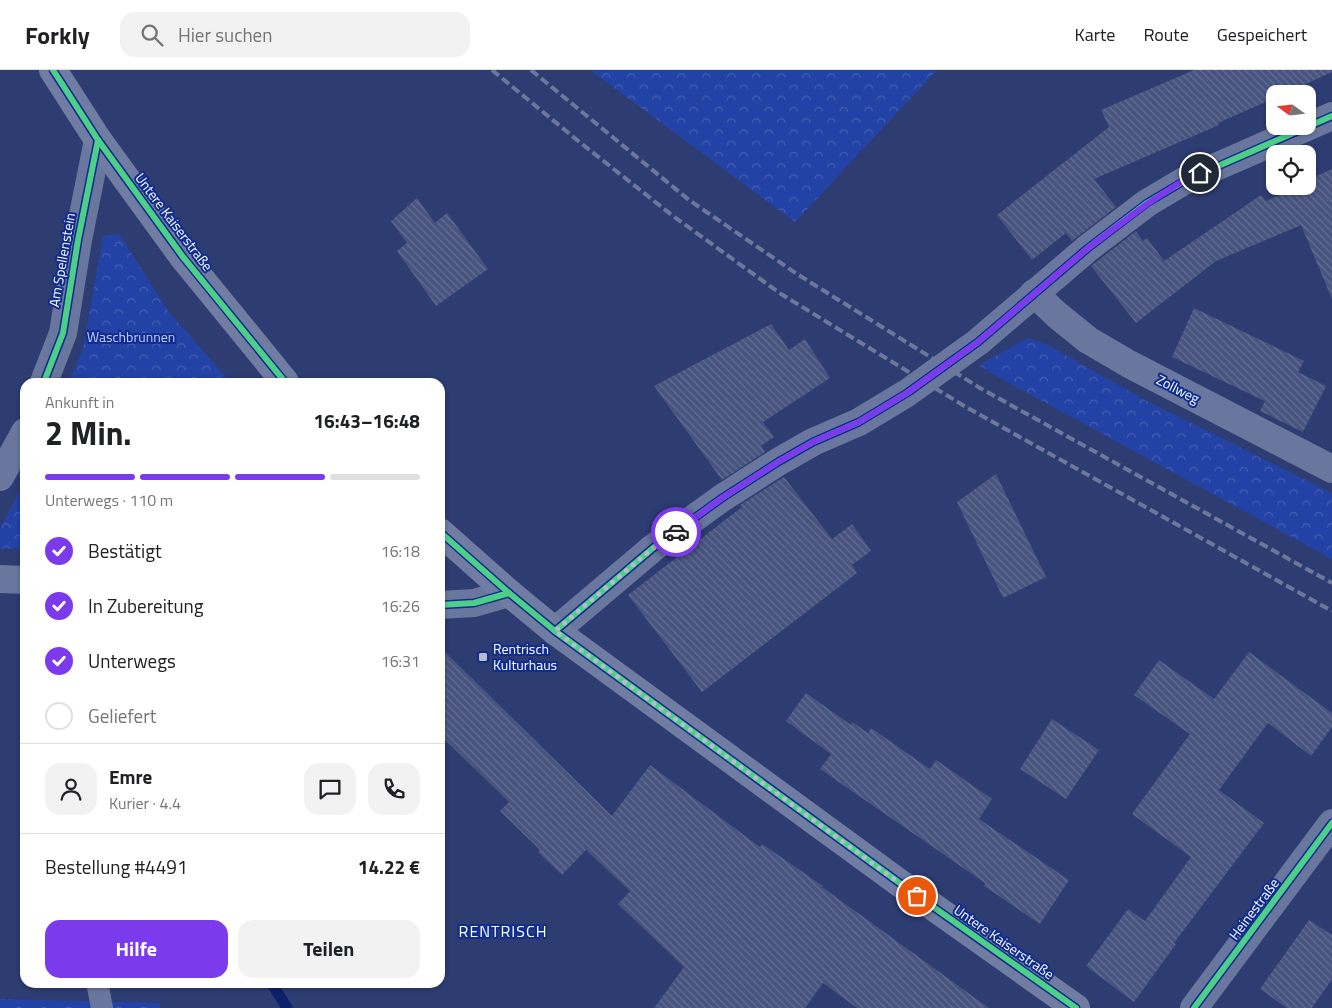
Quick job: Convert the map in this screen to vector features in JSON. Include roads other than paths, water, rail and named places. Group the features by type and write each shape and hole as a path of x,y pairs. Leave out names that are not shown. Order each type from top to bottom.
{"main road":[{"name":"Untere Kaiserstraße","path":"52,70 98,140 183,257 282,378"},
{"name":"Untere Kaiserstraße","path":"445,536 555,631 901,884 1076,1008"}],"street":[{"path":"555,631 653,548 722,498 813,442 859,422 907,393 978,342 1096,242 1147,204 1184,180 1332,116"},
{"name":"Am Spellenstein","path":"46,378 63,333 78,240 98,140"},
{"name":"Zollweg","path":"1034,293 1088,340 1129,364 1332,469"},
{"path":"0,477 20,441"},
{"path":"445,606 474,603 509,593"},
{"name":"Heinestraße","path":"1194,1008 1332,824"}],"lane":[{"path":"98,988 102,1008"}],"waterway":[{"path":"275,988 287,1008"}],"railway":[{"path":"492,70 673,216 781,294 966,407 1332,611"},
{"path":"531,70 689,200 797,274 980,388 1332,583"}],"place":[{"name":"Rentrisch Kulturhaus","path":"483,657"}],"district":[{"name":"RENTRISCH","path":"503,931"}],"park label":[{"name":"Waschbrunnen","path":"131,337"}]}
